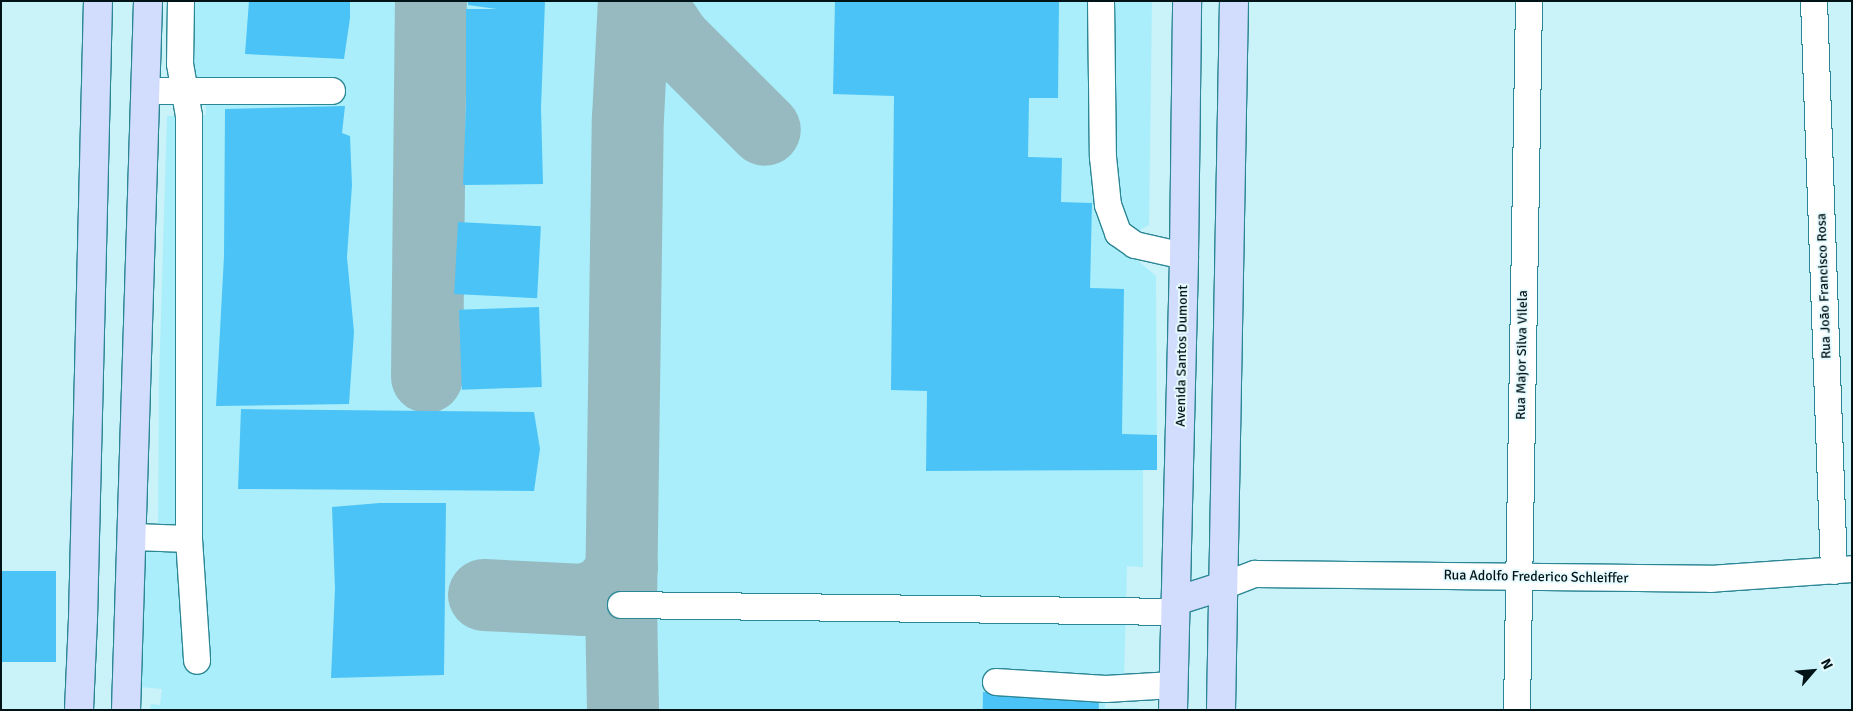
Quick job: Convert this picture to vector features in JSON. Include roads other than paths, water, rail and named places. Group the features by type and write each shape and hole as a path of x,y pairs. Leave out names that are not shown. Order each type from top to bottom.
{"main road":[{"path":"79,710 83,619 98,1"},
{"path":"126,710 133,537 148,1"},
{"name":"Avenida Santos Dumont","path":"1173,697 1184,256 1187,1"},
{"path":"1221,710 1234,1"},
{"path":"1176,607 1223,586"}],"street":[{"path":"181,1 180,64 189,116 189,539 197,661"},
{"path":"1101,1 1103,157 1108,205 1118,233 1135,245 1184,256"},
{"name":"Rua Major Silva Vilela","path":"1517,710 1529,1"},
{"name":"Rua João Francisco Rosa","path":"1814,1 1843,570"},
{"path":"146,91 332,91"},
{"path":"133,537 189,539"},
{"name":"Rua Adolfo Frederico Schleiffer","path":"1223,586 1255,574 1710,579 1843,570"},
{"path":"621,604 1176,607"},
{"path":"996,682 1128,700 1173,697"}]}
